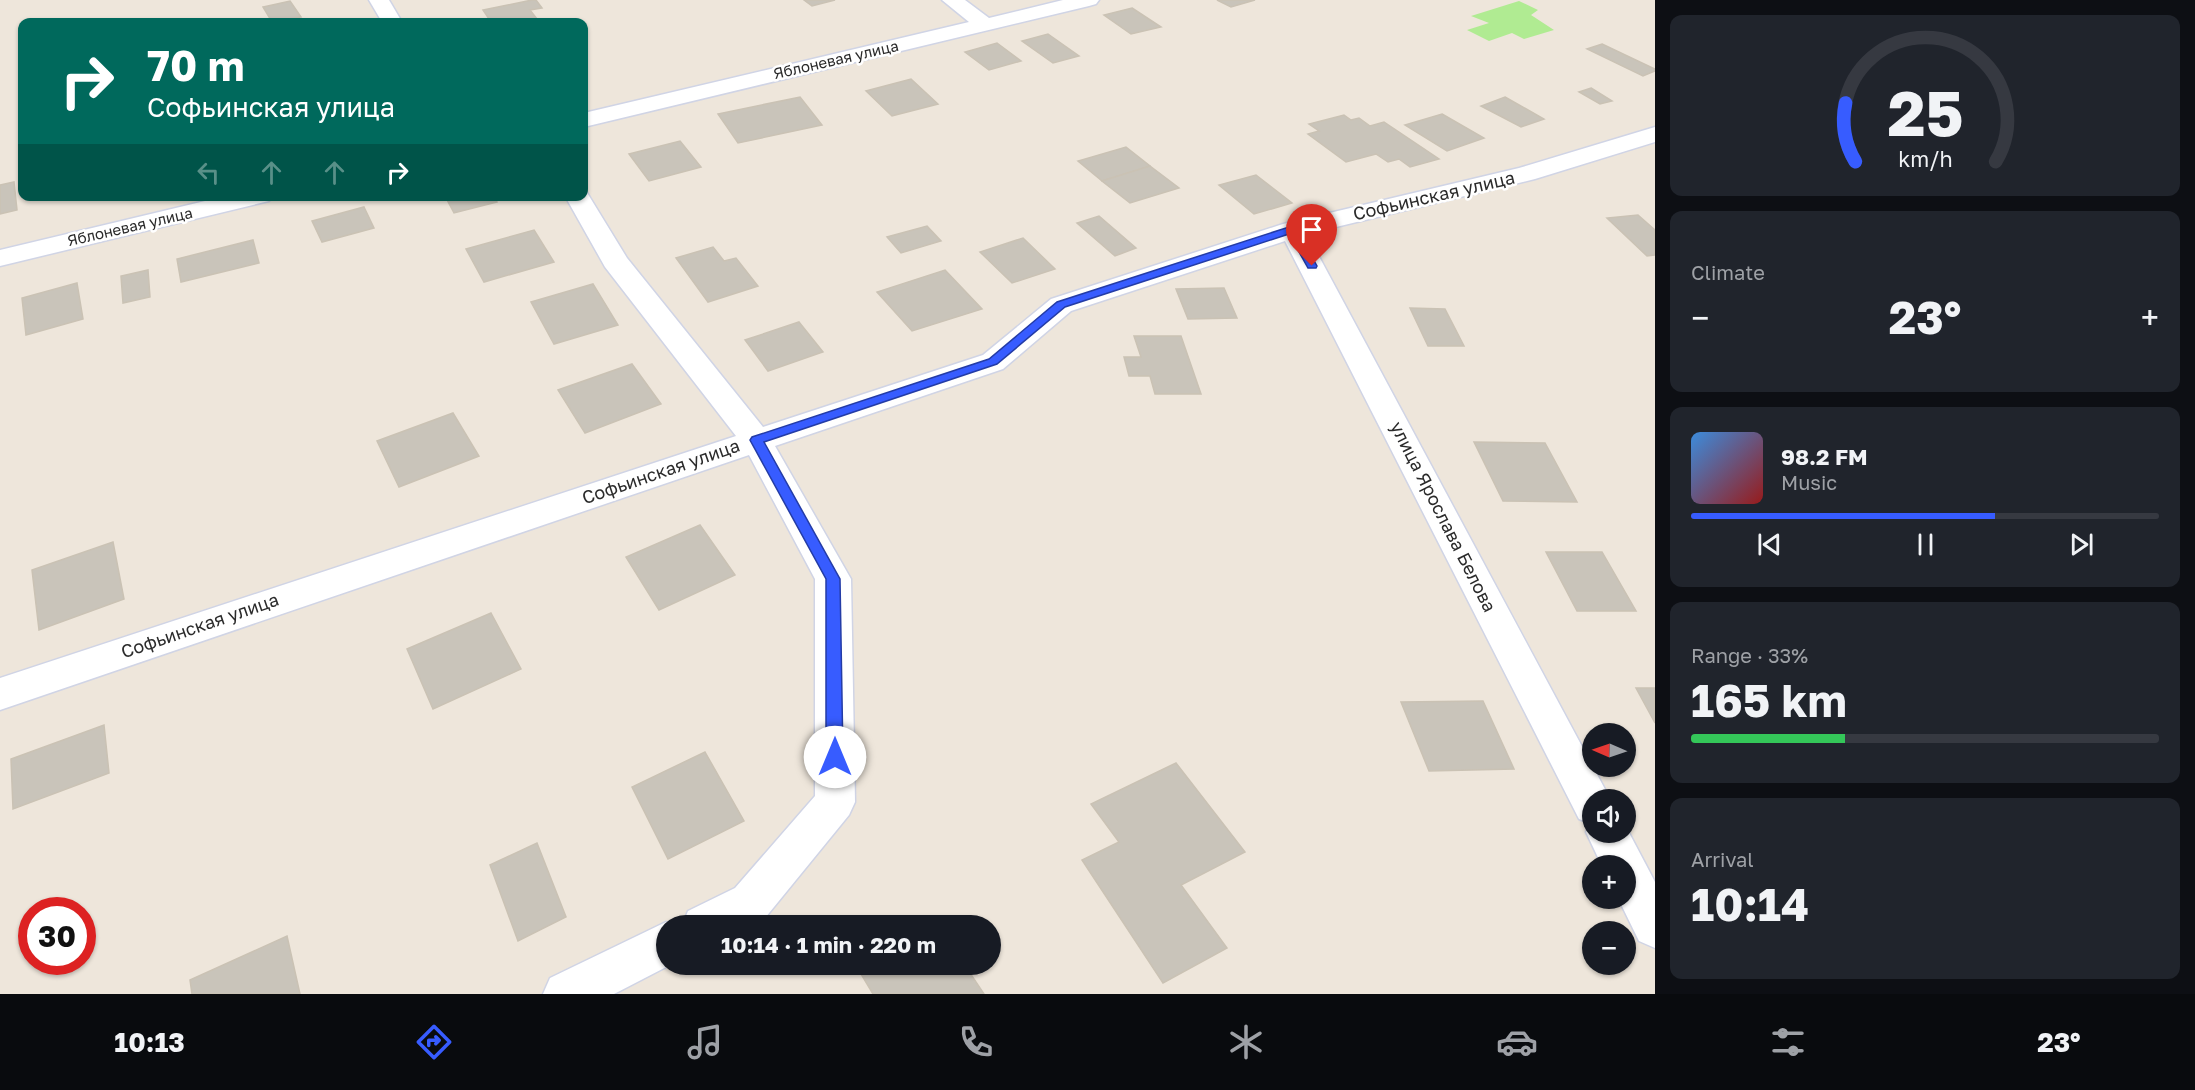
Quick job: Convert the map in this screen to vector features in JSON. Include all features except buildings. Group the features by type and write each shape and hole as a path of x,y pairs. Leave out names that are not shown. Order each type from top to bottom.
{"street":[{"path":"379,0 390,18"},
{"path":"952,0 986,25"},
{"name":"Яблоневая улица","path":"588,119 1089,0"},
{"name":"Софьинская улица","path":"0,694 993,362 1061,304 1292,230 1649,144"},
{"name":"Яблоневая улица","path":"0,258 239,201"},
{"path":"580,201 615,261 756,440 833,579 835,802 750,903 726,915"},
{"name":"улица Ярослава Белова","path":"1292,230 1584,789"},
{"path":"1636,889 1655,926"},
{"path":"566,994 656,949"}],"green space":[{"path":"1519,1 1538,10 1531,15 1554,30 1524,39 1512,33 1489,41 1467,30 1489,23 1471,16"}],"route":[{"path":"835,757 833,579 756,440 993,362 1061,304 1292,230 1312,266"}]}
